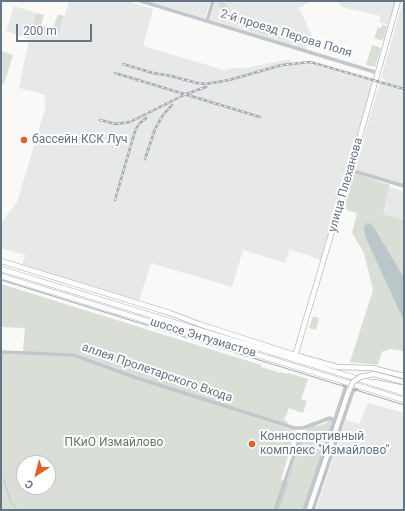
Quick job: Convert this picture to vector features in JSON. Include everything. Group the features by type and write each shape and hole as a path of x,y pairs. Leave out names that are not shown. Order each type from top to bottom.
{"main road":[{"name":"улица Плеханова","path":"295,357 398,1"},
{"path":"2,262 170,313 289,353 295,357 305,357"},
{"name":"шоссе Энтузиастов","path":"1,269 208,333 295,357 359,380 404,393"},
{"name":"шоссе Энтузиастов","path":"1,276 404,400"},
{"path":"208,333 240,336"},
{"path":"289,353 297,349 300,354 305,357 337,367 372,368 404,376"},
{"path":"295,357 295,364 298,367"},
{"path":"309,509 348,392 353,382 360,377 374,374 404,382"},
{"path":"359,380 379,382 404,388"}],"street":[{"name":"2-й проезд Перова Поля","path":"141,1 378,73"},
{"path":"207,21 213,1"},
{"path":"350,170 404,186"},
{"name":"аллея Пролетарского Входа","path":"1,352 74,355 137,378 294,428 303,428 330,418 334,423"},
{"path":"309,509 321,462 345,389 345,386 340,381"},
{"path":"309,509 328,465 353,391 361,387"},
{"path":"275,510 303,428"},
{"path":"321,462 324,467 328,465"}],"shaded area":[{"path":"69,1 126,1 153,9 143,46 224,70 245,68 291,59 290,65 309,64 373,82 321,260 290,249 285,263 243,250 232,287 151,263 139,301 22,265 25,255 1,248 1,223 17,202 46,106 44,104 46,95 19,88 29,39 6,31 14,6 37,13 32,28 58,36"},
{"path":"148,1 210,1 205,18"},
{"path":"215,1 231,1 238,3 239,1 311,1 299,8 312,36 305,49 211,20"},
{"path":"337,1 396,1 389,25 379,22 380,16 342,7"},
{"path":"403,1 404,89 385,83 386,79 381,78"},
{"path":"380,83 404,91 404,185 354,170"},
{"path":"390,187 404,192 404,220 383,214"},
{"path":"368,223 375,229 404,278 404,321 365,236 364,226"},
{"path":"368,403 404,413 404,510 316,510 346,420 359,424"}],"green space":[{"path":"220,1 222,1 244,20 269,29 289,39 271,37 241,25 232,20 222,10 218,5"},
{"path":"37,13 44,15 41,25 53,29 58,14 64,16 58,36 32,28"},
{"path":"382,25 387,26 383,41 374,38 378,27 381,28"},
{"path":"372,45 381,48 375,67 366,65"},
{"path":"1,51 13,55 4,84 1,83"},
{"path":"354,173 390,185 383,214 404,220 404,351 391,349 382,352 378,365 350,362 373,290 364,253 352,233 357,213 343,209"},
{"path":"1,284 261,365 261,367 280,373 288,373 308,379 301,399 307,401 303,413 289,408 284,420 288,422 287,425 168,387 74,353 23,352 25,328 1,327"},
{"path":"313,316 319,318 316,330 309,328"},
{"name":"ПКиО Измайлово","path":"1,354 73,356 295,431 281,480 288,482 300,450 298,449 303,436 307,437 306,428 316,424 317,426 327,423 330,419 333,422 324,449 320,444 323,450 303,510 1,510"}],"waterway":[{"path":"278,510 303,437"},
{"path":"4,480 11,503 18,510"}],"tram line":[{"path":"1,280 404,405"}],"railway":[{"path":"123,64 153,73 206,84 229,80 282,65 310,62 404,89"},
{"path":"115,73 260,117"},
{"path":"100,120 116,124 130,122 186,94 206,87"},
{"path":"145,159 155,129 163,115 172,105"},
{"path":"115,200 135,131 139,124 146,118"}],"place":[{"name":"бассейн КСК Луч","path":"24,140"},
{"name":"Конноспортивный комплекс \"Измайлово\"","path":"252,444"}]}
